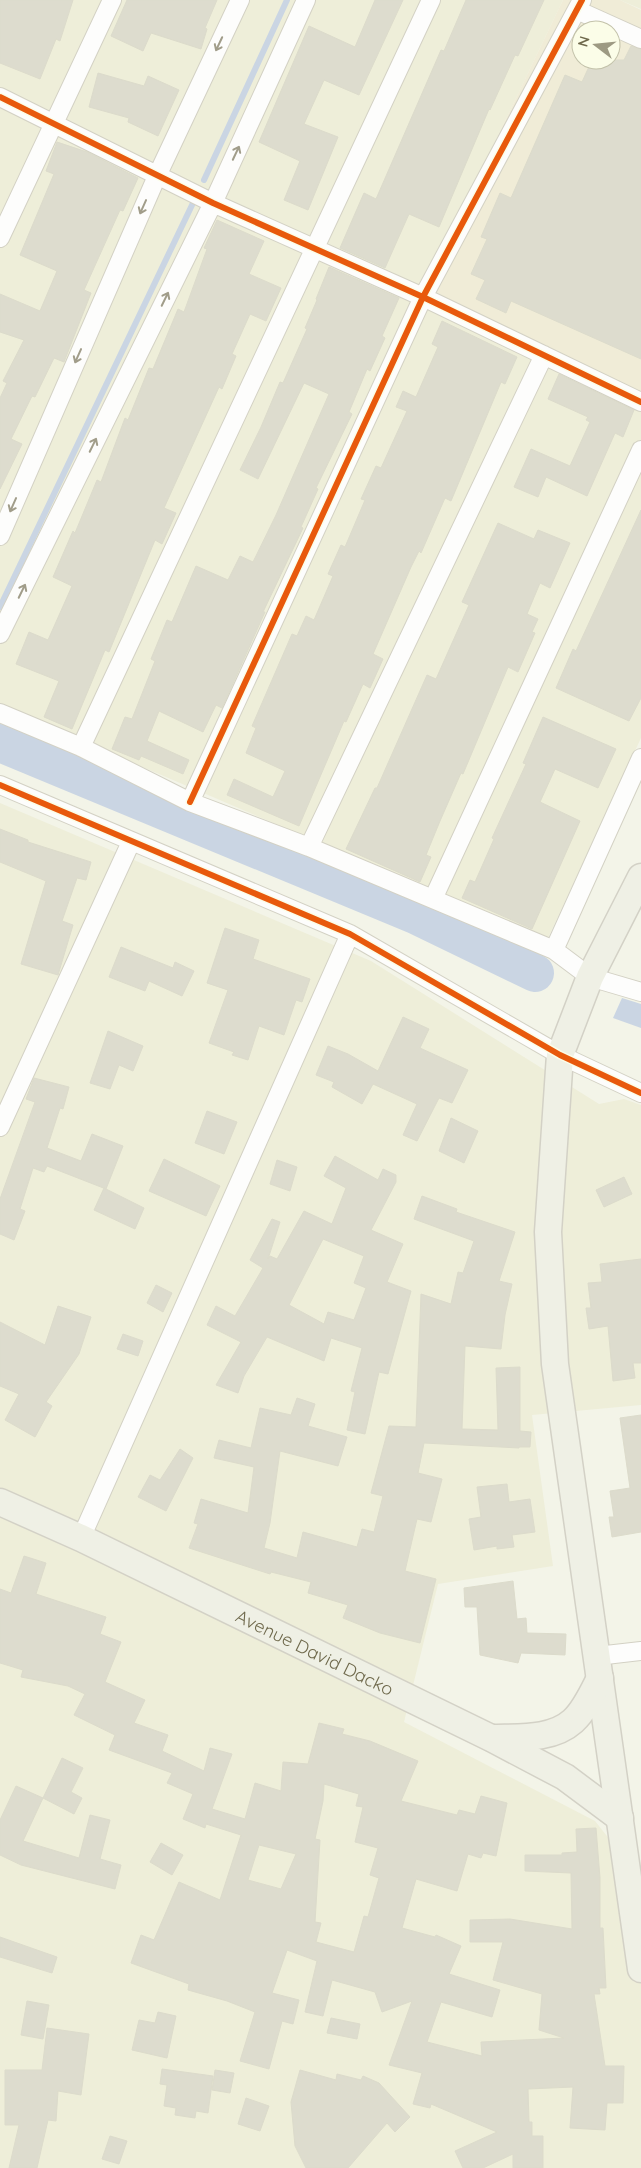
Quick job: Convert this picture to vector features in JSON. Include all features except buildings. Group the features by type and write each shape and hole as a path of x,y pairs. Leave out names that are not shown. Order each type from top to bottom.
{"main road":[{"path":"641,877 590,977 560,1055 548,1232 555,1364 641,1968"},
{"name":"Avenue David Dacko","path":"0,1502 81,1538 491,1738 565,1777 620,1818"},
{"path":"491,1738 552,1734 573,1721 588,1701 599,1667"}],"street":[{"path":"0,238 112,0"},
{"path":"0,536 157,176 240,0"},
{"path":"0,634 213,203 306,0"},
{"path":"81,747 431,0"},
{"path":"190,802 423,297 580,5 641,39"},
{"path":"0,97 213,203 423,297 641,402"},
{"path":"309,847 544,355"},
{"path":"433,899 641,450"},
{"path":"0,713 81,747 190,802 309,847 554,950 590,977 641,992"},
{"path":"554,950 641,758"},
{"path":"0,785 350,934 560,1055 641,1093"},
{"path":"0,1127 131,842"},
{"path":"81,1538 350,934"},
{"path":"599,1667 641,1651"}],"shaded area":[{"path":"0,0 563,0 422,294 641,398 641,738 547,940 0,706"},
{"path":"563,0 620,0 641,10 641,398 422,294"},
{"path":"620,0 641,0 641,9"},
{"path":"0,803 371,961 599,1104 624,1099 641,1105 641,1405 532,1415 553,1566 438,1584 404,1722 595,1821 641,1879 641,2168 0,2168"}],"water":[{"path":"622,998 641,1004 641,1028 613,1018"}],"waterway":[{"path":"204,180 287,0"},
{"path":"0,607 193,203"},
{"path":"0,743 415,915 535,973"}],"cycle path":[{"path":"190,802 423,297 582,0"},
{"path":"0,97 213,203 423,297 641,402"},
{"path":"0,785 350,934 560,1055 641,1093"}]}
